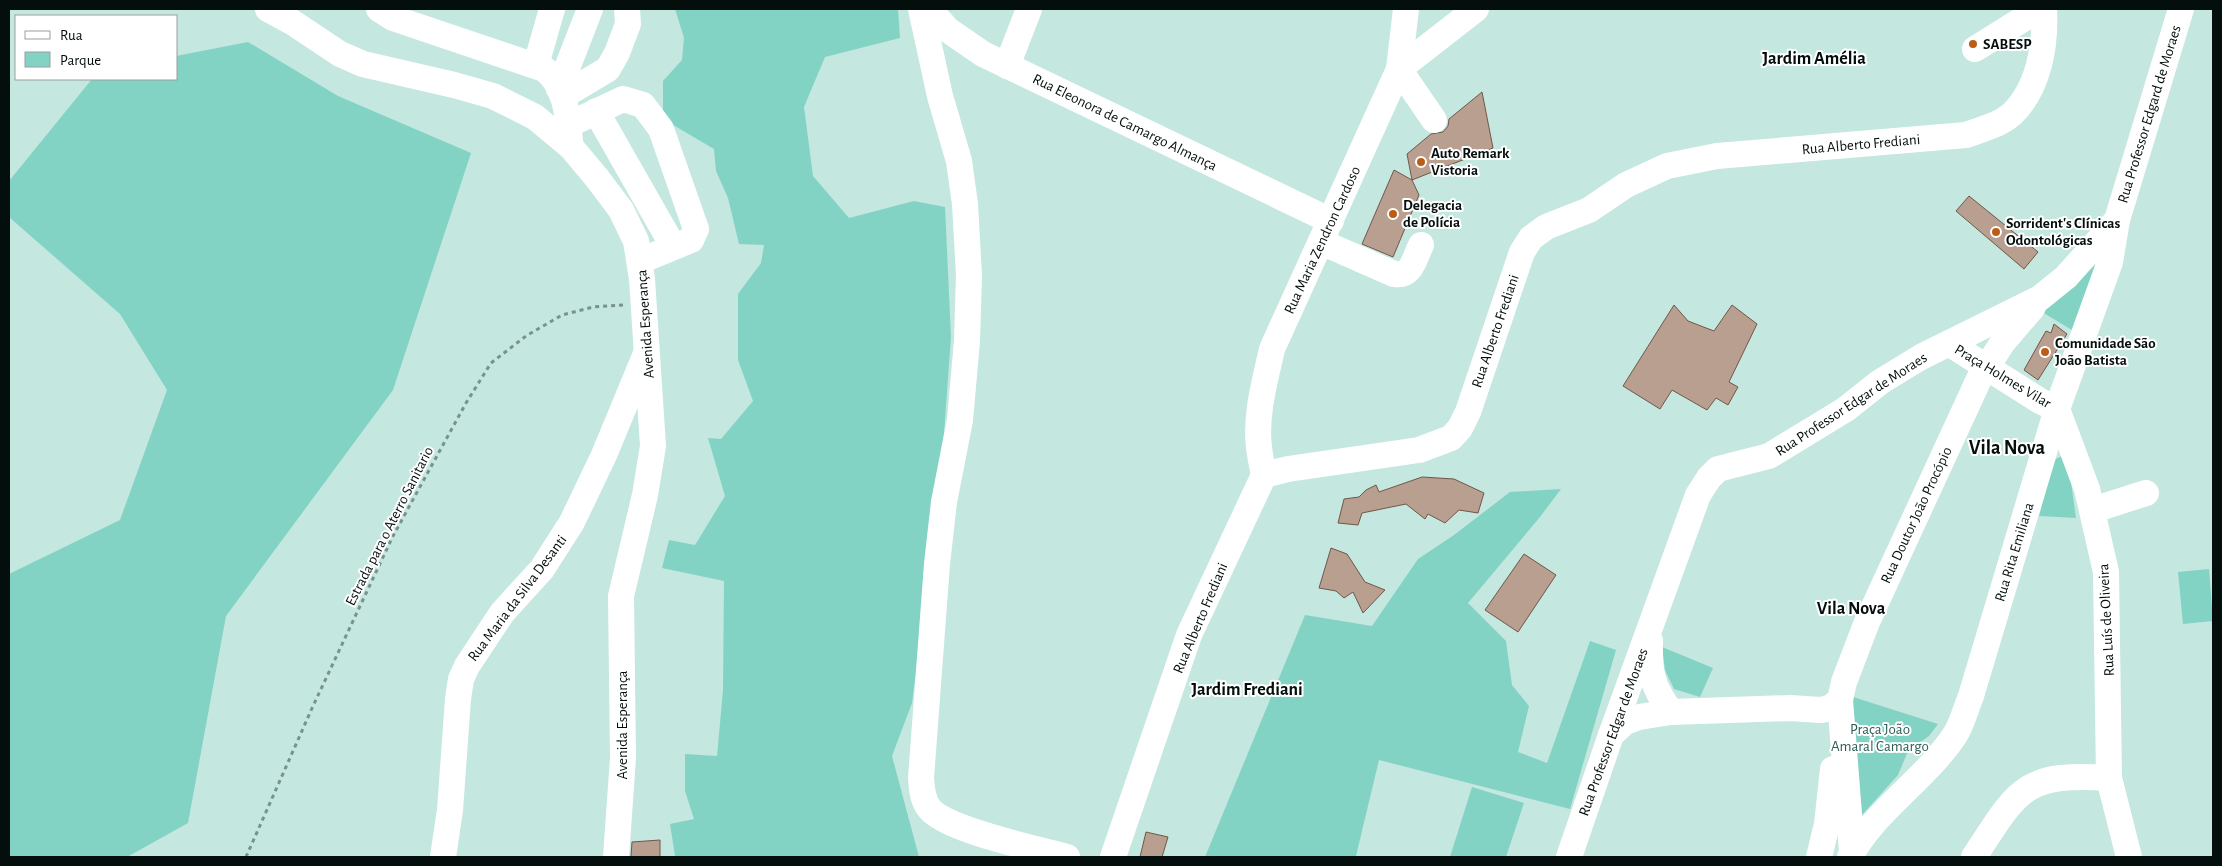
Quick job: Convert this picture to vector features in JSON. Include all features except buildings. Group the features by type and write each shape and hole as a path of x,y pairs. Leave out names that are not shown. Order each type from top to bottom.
{"street":[{"name":"Avenida Esperança","path":"268,9 292,22 340,54 364,64 454,85 512,105 570,136 621,210 636,242 640,261 653,446 645,495 621,596 623,758 616,857"},
{"path":"379,9 393,18 536,65 551,74 561,92 570,136"},
{"path":"536,65 552,9"},
{"path":"561,92 590,9"},
{"path":"561,92 608,69 617,53 628,24 627,9"},
{"path":"921,9 940,96 958,161 965,204 969,274 967,341 960,420 944,502 937,564 921,778 923,797 929,808 942,820 1067,857"},
{"name":"Rua Eleonora de Camargo Almança","path":"929,9 948,30 983,54 1326,232 1394,274 1402,276 1408,273 1421,245"},
{"path":"1007,66 1029,9"},
{"name":"Rua Maria Zendron Cardoso","path":"1264,475 1259,446 1259,423 1272,349 1399,69 1406,9"},
{"path":"1434,120 1399,69 1476,9"},
{"path":"1975,49 2038,9"},
{"name":"Rua Alberto Frediani","path":"1113,857 1189,635 1264,475 1288,469 1419,450 1451,438 1460,428 1468,412 1522,252 1531,238 1546,227 1588,210 1626,185 1659,170 1687,161 1718,156 1966,135 1997,124 2011,114 2026,97 2036,75 2044,43 2044,9"},
{"name":"Rua Professor Edgard de Moraes","path":"2117,220 2181,9"},
{"path":"570,136 596,111 623,99 643,105 661,129 696,229 691,240 640,261"},
{"path":"596,111 673,246"},
{"name":"Rua Professor Edgar de Moraes","path":"1569,857 1610,735 1698,495 1709,478 1718,469 1769,456 1846,409 1880,382 1921,357 2040,298 2066,277 2117,220"},
{"name":"Rua Rita Emiliana","path":"1851,855 1870,828 1911,787 1955,734 1971,696 2057,409 2110,262 2117,220"},
{"name":"Rua Doutor João Procópio","path":"1830,705 1844,682 1867,622 1986,366 2003,342 2040,298"},
{"name":"Praça Holmes Vilar","path":"1950,344 2040,401 2057,409"},
{"name":"Rua Maria da Silva Desanti","path":"443,857 450,810 461,679 467,666 502,613 542,569 572,522 604,455 646,353"},
{"name":"Rua Luís de Oliveira","path":"2057,409 2087,488 2106,572 2109,778 2129,857"},
{"path":"2093,510 2146,493"},
{"path":"1650,627 1649,666 1658,694 1671,712"},
{"path":"1610,735 1625,722 1639,717 1671,712 1830,705"},
{"path":"1830,705 1851,855"},
{"path":"1819,857 1827,824 1833,773 1830,705"},
{"path":"1974,857 2014,799 2026,788 2053,778 2083,776 2109,778"}],"path":[{"name":"Estrada para o Aterro Sanitario","path":"246,857 313,706 393,536 466,403 491,363 526,336 562,315 594,307 643,304"}],"green space":[{"path":"675,9 898,9 900,38 825,57 804,107 813,176 849,218 914,201 945,207 951,337 941,474 912,703 892,756 919,857 675,856 670,824 694,819 685,791 685,754 717,756 723,690 724,581 662,568 669,540 695,545 725,496 708,438 721,439 753,401 738,360 738,294 761,263 764,245 739,244 728,198 716,171 714,149 663,119 663,81 682,60 684,38"},
{"path":"248,42 338,96 471,153 393,390 226,616 188,823 127,857 9,857 9,574 120,520 167,390 120,314 9,217 9,181 91,80 178,80 178,56"},
{"path":"2104,257 2077,333 2042,312"},
{"path":"2062,456 2068,460 2076,518 2039,516 2054,460"},
{"path":"1561,489 1468,603 1506,641 1512,685 1529,706 1518,752 1547,763 1590,641 1616,650 1570,809 1379,760 1356,856 1359,857 1205,857 1305,615 1372,626 1418,559 1454,535 1510,492"},
{"path":"2209,569 2213,621 2183,624 2178,572"},
{"path":"1662,647 1713,668 1700,697 1674,689 1665,670"},
{"name":"Praça João Amaral Camargo","path":"1850,696 1938,724 1929,736 1908,751 1898,775 1861,816"},
{"path":"1472,787 1524,803 1506,857 1450,857"}],"place":[{"name":"SABESP","path":"1973,44"},
{"name":"Auto Remark Vistoria","path":"1421,162"},
{"name":"Delegacia de Polícia","path":"1393,214"},
{"name":"Sorrident's Clínicas Odontológicas","path":"1996,232"},
{"name":"Comunidade São João Batista","path":"2045,352"}],"district":[{"name":"Jardim Amélia","path":"1814,58"},
{"name":"Vila Nova","path":"2007,447"},
{"name":"Vila Nova","path":"1851,608"},
{"name":"Jardim Frediani","path":"1247,689"}]}
